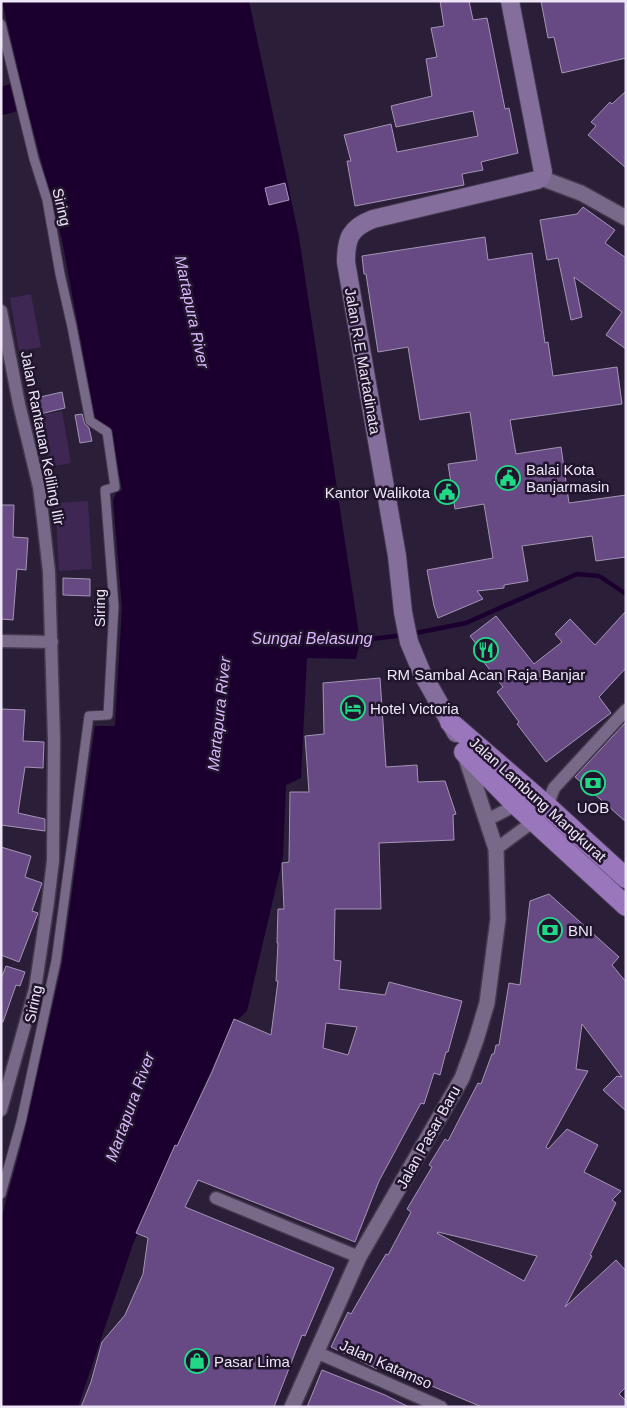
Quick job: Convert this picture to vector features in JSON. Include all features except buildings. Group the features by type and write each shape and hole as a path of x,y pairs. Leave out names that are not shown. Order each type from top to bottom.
{"highway":[{"name":"Jalan Lambung Mangkurat","path":"450,722 543,802 626,878"},
{"name":"Jalan Lambung Mangkurat","path":"464,752 516,805 543,802"},
{"name":"Jalan Lambung Mangkurat","path":"543,802 626,906"}],"main road":[{"path":"510,1 543,172 541,178"},
{"name":"Jalan R.E Martadinata","path":"464,752 450,722 422,673 409,642 346,262 348,240 356,227 373,218 541,178"}],"street":[{"name":"Siring","path":"1,24 49,210 90,421 107,432 115,486 105,490 114,606 108,715 89,716 56,960 21,1122 1,1194"},
{"path":"541,178 581,193 626,218"},
{"name":"Jalan Rantauan Keliling Ilir","path":"1,311 4,345 39,488 49,572 54,740 53,861 35,989 1,1110"},
{"path":"1,641 52,642"},
{"path":"496,849 543,802 626,710"},
{"name":"Jalan R.E Martadinata","path":"464,752 496,849"},
{"path":"487,820 516,805"},
{"name":"Jalan Pasar Baru","path":"292,1407 359,1257 462,1078 476,1040 486,1003 498,919 496,849"},
{"path":"216,1198 359,1257"},
{"name":"Jalan Katamso","path":"316,1352 441,1407"}],"shaded area":[{"path":"31,294 41,347 19,351 10,298"},
{"path":"62,411 71,463 49,467 40,415"},
{"path":"88,501 92,569 59,571 55,503"}],"water":[{"name":"Martapura River","path":"2,1 249,1 299,237 360,641 356,659 307,658 301,778 286,785 283,857 247,1011 231,1026 133,1244 78,1407 1,1407 1,1219 20,1150 62,964 95,726 115,726 122,607 113,500 116,493 122,490 111,429 95,418 62,240 24,96"}],"waterway":[{"path":"1,101 60,86"},
{"name":"Sungai Belasung","path":"416,633 466,623 577,574 599,576 626,594"},
{"name":"Sungai Belasung","path":"355,641 396,636"}],"place":[{"name":"Balai Kota Banjarmasin","path":"508,478"},
{"name":"Kantor Walikota","path":"447,492"},
{"name":"RM Sambal Acan Raja Banjar","path":"486,650"},
{"name":"Hotel Victoria","path":"353,708"},
{"name":"UOB","path":"593,783"},
{"name":"BNI","path":"550,930"},
{"name":"Pasar Lima","path":"197,1361"}]}
